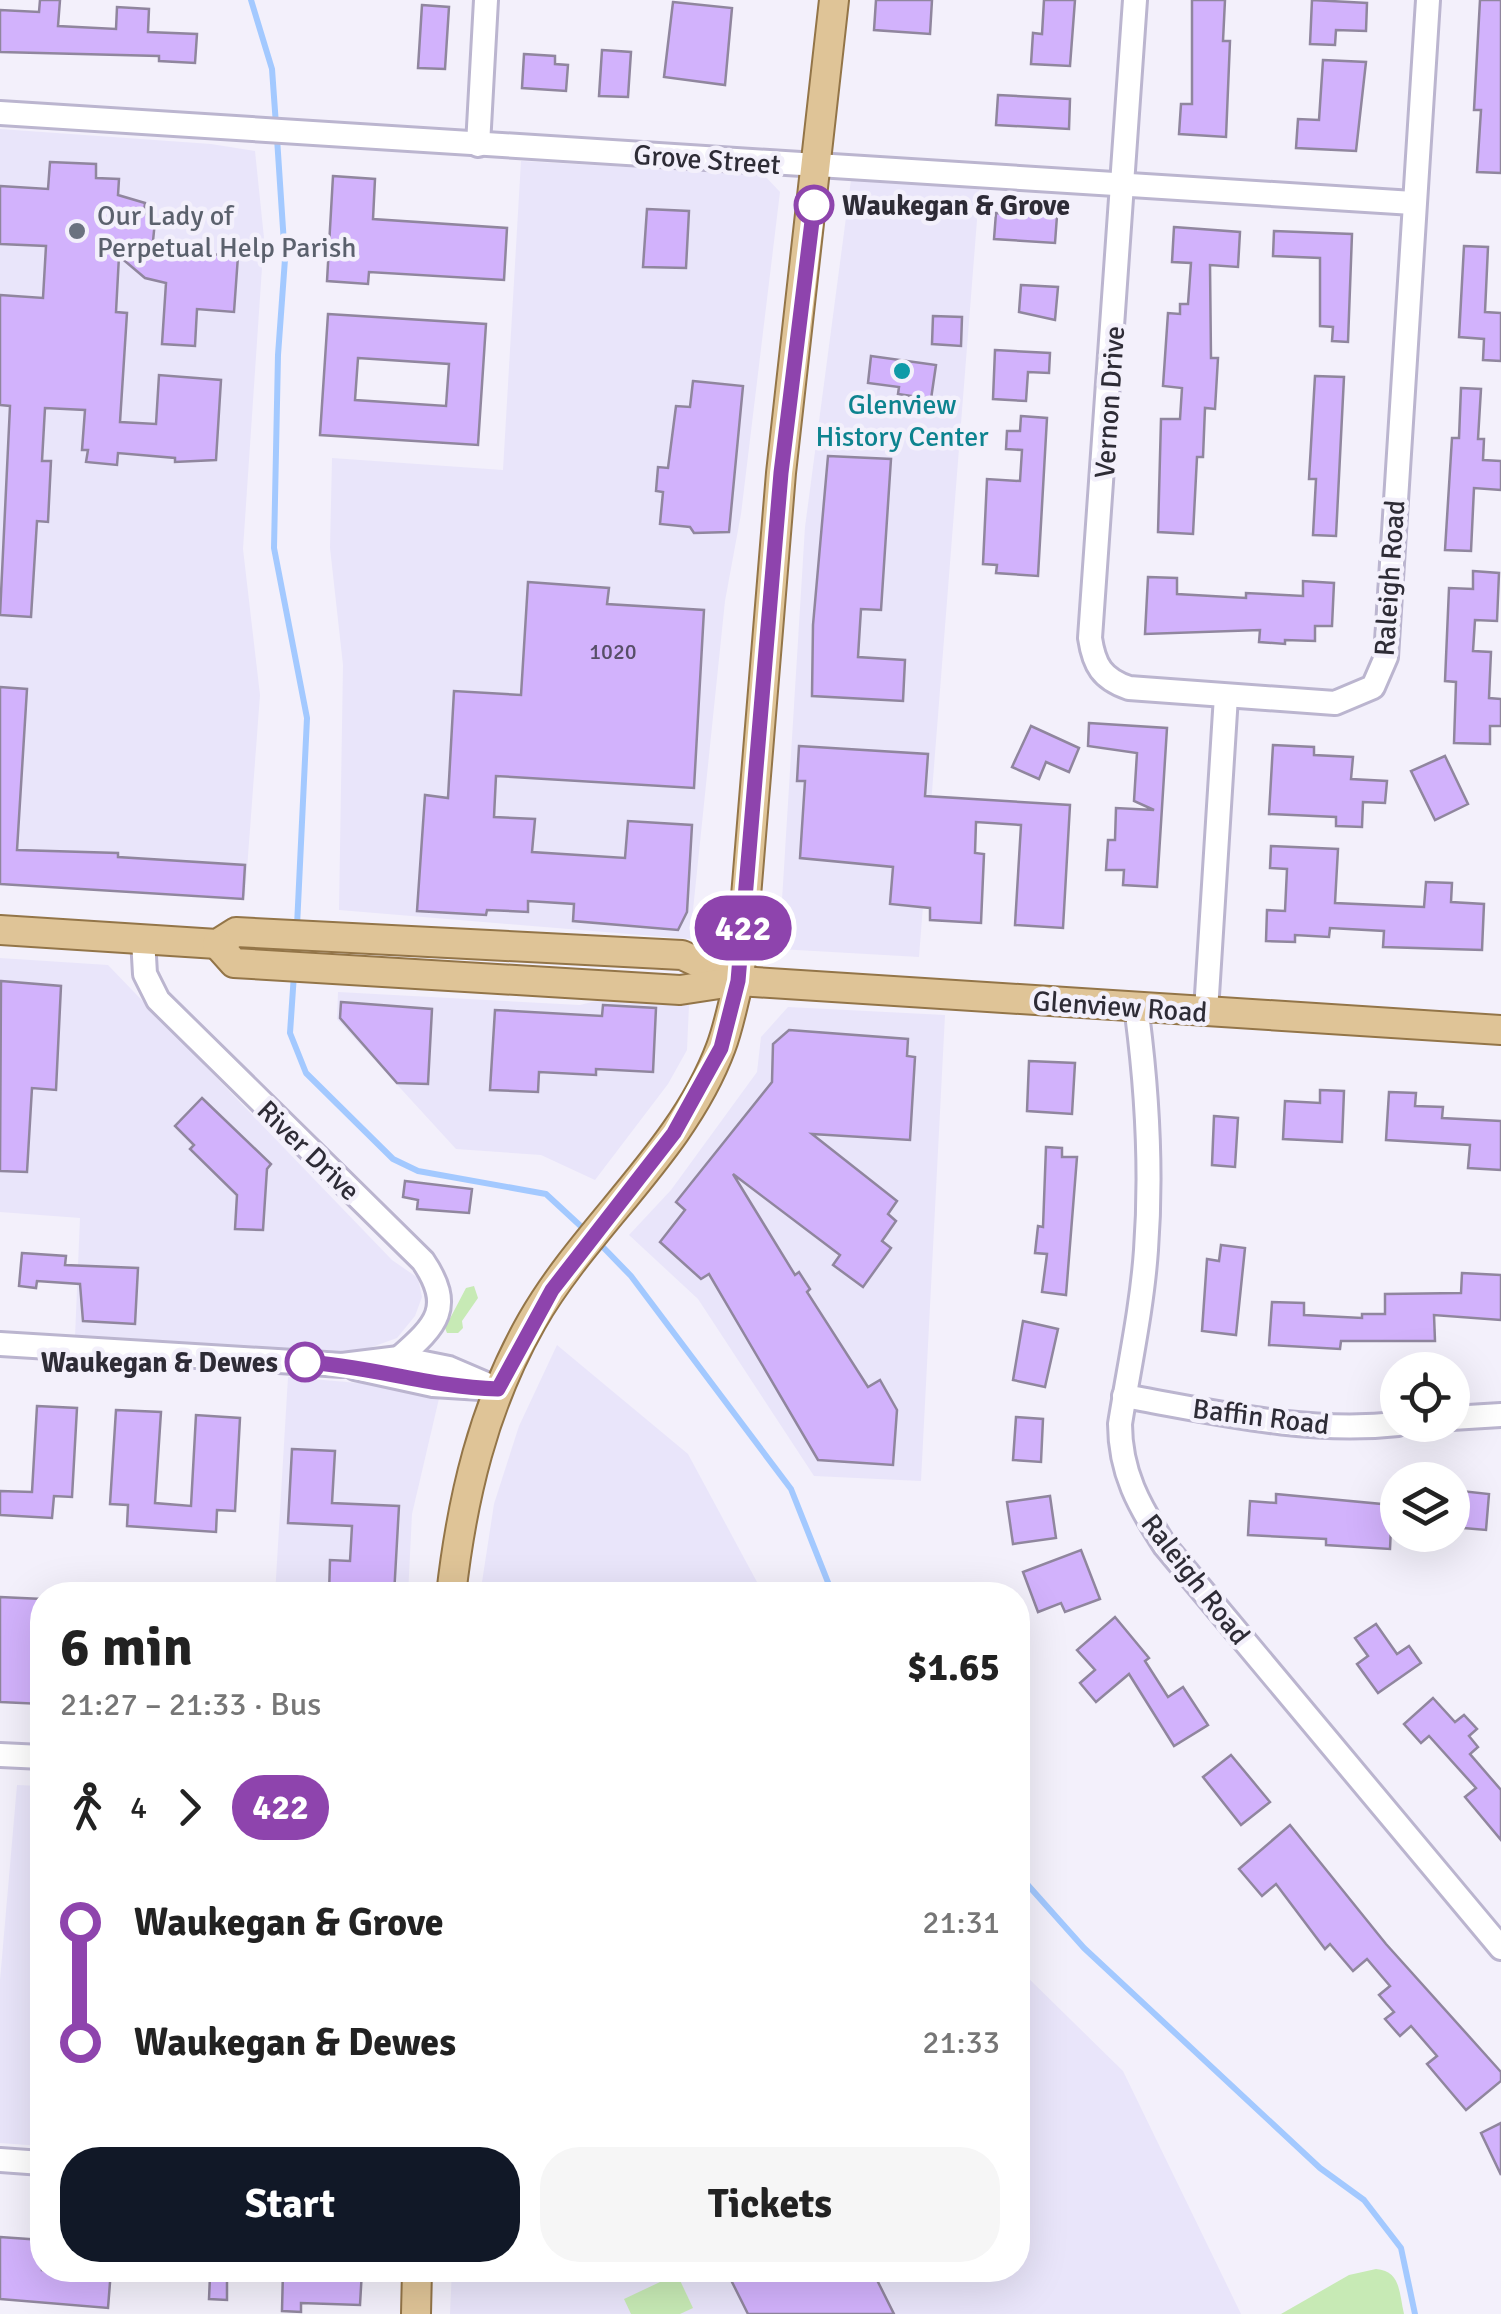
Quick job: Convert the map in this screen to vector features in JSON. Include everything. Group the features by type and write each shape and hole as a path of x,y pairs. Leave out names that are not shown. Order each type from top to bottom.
{"main road":[{"path":"452,1582 460,1512 498,1389 532,1321 579,1251 683,1116 721,1048 738,981 781,473 819,166 834,0"},
{"name":"Glenview Road","path":"0,930 217,944 236,932 682,955 738,981"},
{"name":"Glenview Road","path":"217,944 234,962 335,970 680,990 738,981 1501,1030"},
{"path":"416,2314 417,2282"}],"street":[{"path":"478,145 486,0"},
{"name":"Vernon Drive","path":"1136,0 1126,185 1090,638 1093,658 1106,678 1128,688 1226,696"},
{"name":"Raleigh Road","path":"1226,696 1335,703 1364,694 1382,673 1428,0"},
{"name":"Grove Street","path":"0,113 1413,203"},
{"path":"1206,1012 1226,696"},
{"name":"River Drive","path":"143,940 146,974 166,1010 423,1261 440,1286 438,1316 428,1332 399,1358"},
{"name":"Raleigh Road","path":"1136,1006 1144,1069 1148,1196 1146,1253 1120,1424 1124,1469 1165,1546 1455,1898 1501,1948"},
{"path":"0,1344 342,1364 399,1358 448,1368 498,1389"},
{"path":"342,1364 433,1385 498,1389"},
{"name":"Baffin Road","path":"1124,1396 1270,1422 1380,1424"},
{"path":"1470,1417 1501,1415"},
{"path":"0,1756 30,1757"},
{"path":"0,2160 30,2161"}],"shaded area":[{"path":"0,129 211,144 255,151 264,238 243,549 260,695 245,896 0,880"},
{"path":"521,161 764,175 780,192 741,514 725,601 690,939 339,910 343,665 330,548 332,458 503,470"},
{"path":"852,172 980,182 919,957 779,949 805,527"},
{"path":"0,958 108,965 392,1260 418,1278 422,1297 415,1316 397,1338 347,1356 75,1337 80,1218 0,1212"},
{"path":"338,992 580,1005 600,1000 689,1005 687,1050 668,1084 595,1180 541,1155 456,1149 337,1019"},
{"path":"788,1007 945,1015 921,1481 814,1476 698,1299 629,1235 671,1190 757,1072 761,1037"},
{"path":"557,1345 688,1454 757,1582 482,1582 494,1504 519,1426"},
{"path":"288,1377 441,1390 412,1514 409,1582 276,1582"},
{"path":"17,1785 30,1786 30,2145 0,2143 0,1980"},
{"path":"1030,1980 1123,2071 1241,2314 450,2314 451,2282 1030,2282"}],"green space":[{"path":"474,1286 478,1298 462,1321 463,1328 458,1333 447,1333 445,1328 466,1288"},
{"path":"1376,2269 1395,2279 1404,2314 1281,2314 1349,2275"},
{"path":"660,2282 681,2282 693,2308 680,2314 631,2314 624,2299"}],"building":[{"path":"40,0 60,0 58,26 116,29 117,7 149,9 148,32 197,34 195,63 159,61 159,56 0,52 0,10 39,12"},
{"path":"876,0 932,0 930,34 874,30"},
{"path":"1044,0 1075,0 1070,66 1031,64 1033,33 1042,34"},
{"path":"1192,0 1225,0 1223,41 1230,41 1226,137 1179,134 1181,104 1192,104"},
{"path":"1312,0 1367,3 1366,31 1336,30 1335,45 1310,44"},
{"path":"1480,0 1501,0 1501,173 1477,172 1481,110 1474,110"},
{"path":"673,2 732,8 725,85 664,77"},
{"path":"422,5 449,7 445,69 418,68"},
{"path":"602,50 631,52 628,97 599,96"},
{"path":"524,54 555,56 555,64 568,65 566,91 522,88"},
{"path":"1323,60 1366,62 1356,151 1296,148 1298,119 1319,120"},
{"path":"998,95 1070,99 1069,129 996,125"},
{"path":"50,162 96,164 96,178 119,179 118,195 145,203 144,213 155,221 152,251 238,256 234,312 197,309 195,346 162,344 166,283 145,278 119,256 116,312 127,313 120,422 156,424 159,375 221,380 216,460 175,462 175,458 118,453 117,465 86,462 88,450 82,450 85,410 45,408 42,461 51,461 48,522 37,521 31,617 0,615 10,406 0,405 0,295 43,298 46,246 0,244 0,186 48,189"},
{"path":"333,176 375,179 373,219 507,228 504,280 369,272 368,284 327,281"},
{"path":"647,209 689,211 686,268 643,267"},
{"path":"996,213 1057,216 1055,243 994,239"},
{"path":"1174,227 1240,232 1238,267 1210,265 1211,358 1218,358 1215,409 1205,408 1203,457 1197,457 1193,534 1158,532 1161,419 1180,419 1182,388 1163,386 1168,313 1180,314 1180,304 1188,304 1191,263 1172,262"},
{"path":"1274,231 1352,234 1348,342 1332,341 1333,327 1320,326 1320,258 1273,256"},
{"path":"1464,246 1488,247 1485,312 1501,313 1501,361 1483,360 1484,339 1459,337"},
{"path":"1021,285 1058,287 1055,320 1019,312"},
{"path":"328,314 486,324 478,445 320,435","holes":["358,358 449,364 446,406 355,400"]},
{"path":"933,316 962,317 961,346 932,344"},
{"path":"995,350 1050,353 1049,373 1028,372 1026,401 993,399"},
{"name":"Glenview History Center","path":"871,356 936,365 931,399 898,394 899,387 868,383"},
{"path":"1315,376 1344,377 1336,536 1313,535 1316,479 1309,479"},
{"path":"693,381 743,386 729,532 694,533 690,527 660,524 663,492 656,491 658,467 668,468 676,406 690,407"},
{"path":"1461,388 1481,389 1478,439 1484,439 1483,460 1501,461 1501,490 1474,488 1471,551 1445,550 1452,438 1459,438"},
{"path":"1021,416 1047,418 1038,576 996,573 997,565 983,564 987,479 1020,481 1022,450 1006,449 1007,431 1020,431"},
{"path":"828,456 891,459 881,610 861,609 858,657 905,660 903,701 812,696 813,625"},
{"path":"1473,571 1499,573 1497,621 1475,620 1473,651 1491,652 1489,698 1501,699 1501,726 1490,726 1490,744 1454,743 1456,682 1445,681 1449,588 1473,589"},
{"path":"1148,577 1177,578 1177,594 1246,598 1246,593 1303,596 1303,581 1334,583 1332,626 1315,626 1315,641 1285,640 1285,644 1259,642 1260,630 1145,634"},
{"path":"528,582 609,588 607,604 704,610 694,788 496,776 494,817 535,819 532,852 625,858 628,821 692,825 687,912 678,930 573,921 574,904 528,901 528,912 487,910 486,915 417,911 425,795 448,798 454,691 521,695"},
{"path":"0,687 27,689 17,850 118,853 118,857 245,865 243,899 0,884"},
{"path":"1089,723 1167,728 1157,887 1123,885 1124,870 1106,870 1108,840 1115,840 1116,808 1154,810 1134,801 1137,753 1088,746"},
{"path":"1031,726 1079,748 1069,772 1046,762 1039,779 1012,767"},
{"path":"1273,745 1314,747 1314,755 1353,757 1351,779 1387,781 1385,803 1363,802 1362,827 1336,826 1336,817 1269,814"},
{"path":"799,746 928,754 925,796 1070,805 1063,928 1015,925 1021,825 976,822 975,853 984,854 981,923 930,920 930,908 890,904 893,867 800,858 805,781 797,781"},
{"path":"1445,756 1468,804 1435,820 1411,771"},
{"path":"1271,846 1338,849 1335,903 1424,907 1426,882 1452,883 1451,902 1484,904 1482,950 1383,947 1384,931 1330,928 1329,937 1295,935 1295,942 1266,941 1267,910 1285,911 1287,869 1270,868"},
{"path":"1,981 61,986 56,1090 32,1088 27,1172 0,1171"},
{"path":"341,1002 432,1009 428,1084 397,1083 340,1018"},
{"path":"603,1005 656,1008 653,1072 539,1072 538,1092 490,1090 495,1010 602,1016"},
{"path":"789,1030 908,1039 907,1056 915,1057 910,1140 812,1134 897,1201 888,1214 896,1221 882,1241 891,1248 863,1287 833,1265 840,1255 733,1174 795,1275 799,1272 810,1289 807,1292 868,1387 880,1380 897,1410 893,1465 818,1460 709,1274 701,1279 660,1242 685,1210 676,1202 772,1082 773,1044"},
{"path":"1029,1061 1075,1063 1072,1114 1027,1111"},
{"path":"1320,1090 1344,1091 1342,1142 1283,1139 1285,1101 1320,1103"},
{"path":"1389,1092 1416,1093 1415,1106 1443,1107 1442,1118 1501,1121 1501,1170 1468,1168 1470,1145 1386,1140"},
{"path":"202,1098 271,1164 267,1169 263,1230 235,1229 237,1195 190,1149 194,1145 175,1126"},
{"path":"1214,1116 1238,1118 1235,1167 1212,1165"},
{"path":"1046,1147 1062,1148 1062,1157 1077,1157 1066,1295 1042,1292 1047,1254 1035,1253 1038,1226 1043,1227"},
{"path":"405,1181 472,1189 469,1213 417,1209 418,1200 403,1197"},
{"path":"1221,1245 1245,1248 1236,1335 1202,1331 1207,1259 1219,1261"},
{"path":"22,1253 66,1256 65,1265 138,1268 135,1324 83,1321 80,1284 37,1281 36,1288 19,1286"},
{"path":"1462,1273 1501,1275 1501,1320 1434,1315 1435,1341 1341,1341 1340,1349 1269,1345 1272,1302 1304,1303 1304,1315 1362,1318 1362,1314 1385,1314 1385,1294 1461,1293"},
{"path":"1023,1321 1058,1329 1045,1387 1013,1380"},
{"path":"37,1406 77,1408 72,1497 54,1496 52,1518 0,1515 0,1491 32,1492"},
{"path":"116,1410 161,1412 155,1503 191,1506 196,1415 240,1418 235,1511 217,1510 216,1532 127,1526 128,1505 110,1504"},
{"path":"1016,1417 1043,1419 1041,1462 1013,1460"},
{"path":"292,1449 335,1451 332,1503 399,1506 395,1582 329,1582 330,1560 350,1561 352,1526 288,1523"},
{"path":"1470,1492 1489,1494 1486,1530 1470,1529"},
{"path":"1276,1494 1380,1504 1380,1548 1326,1545 1326,1539 1248,1535 1250,1501 1276,1503"},
{"path":"1050,1496 1056,1538 1013,1544 1007,1502"},
{"path":"1081,1550 1100,1599 1065,1612 1061,1603 1038,1612 1030,1582 1023,1572"},
{"path":"0,1597 30,1598 30,1703 0,1702"},
{"path":"1115,1617 1149,1658 1145,1661 1168,1697 1183,1687 1208,1725 1174,1746 1129,1674 1096,1702 1080,1683 1095,1670 1077,1650"},
{"path":"1376,1624 1397,1654 1409,1646 1421,1663 1378,1693 1357,1664 1368,1656 1355,1638"},
{"path":"1433,1698 1455,1722 1464,1715 1477,1729 1469,1736 1478,1747 1470,1754 1501,1790 1501,1840 1465,1797 1476,1788 1429,1736 1421,1743 1404,1724"},
{"path":"1231,1755 1270,1802 1241,1825 1203,1777"},
{"path":"1290,1825 1386,1944 1501,2072 1501,2081 1466,2110 1427,2064 1437,2056 1411,2026 1400,2036 1385,2019 1394,2012 1379,1995 1390,1986 1367,1959 1353,1971 1330,1944 1325,1949 1276,1884 1262,1896 1239,1869"},
{"path":"1501,2123 1501,2175 1481,2133"},
{"path":"0,2237 30,2239 30,2282 110,2282 108,2308 0,2299"},
{"path":"210,2282 227,2282 227,2300 209,2299"},
{"path":"283,2282 361,2282 360,2305 301,2303 301,2312 282,2311"},
{"path":"732,2282 878,2282 894,2314 748,2314"}],"waterway":[{"path":"251,0 272,69 276,125"},
{"path":"277,138 285,259 278,355 274,548 307,718 297,926"},
{"path":"294,974 290,1033 306,1073 393,1159 418,1171 546,1194 586,1231"},
{"path":"599,1243 631,1276 791,1489 828,1582"},
{"path":"1030,1887 1084,1948 1320,2168 1364,2200 1401,2248 1415,2314"}],"bus line":[{"name":"422","path":"305,1362 342,1364 400,1380 447,1387 498,1389 552,1290 606,1215 674,1133 721,1048 738,981 781,473 814,205"}],"place":[{"name":"Waukegan & Grove","path":"814,205"},
{"name":"Our Lady of Perpetual Help Parish","path":"77,231"},
{"name":"Glenview History Center","path":"902,371"},
{"name":"Waukegan & Dewes","path":"305,1362"}]}
